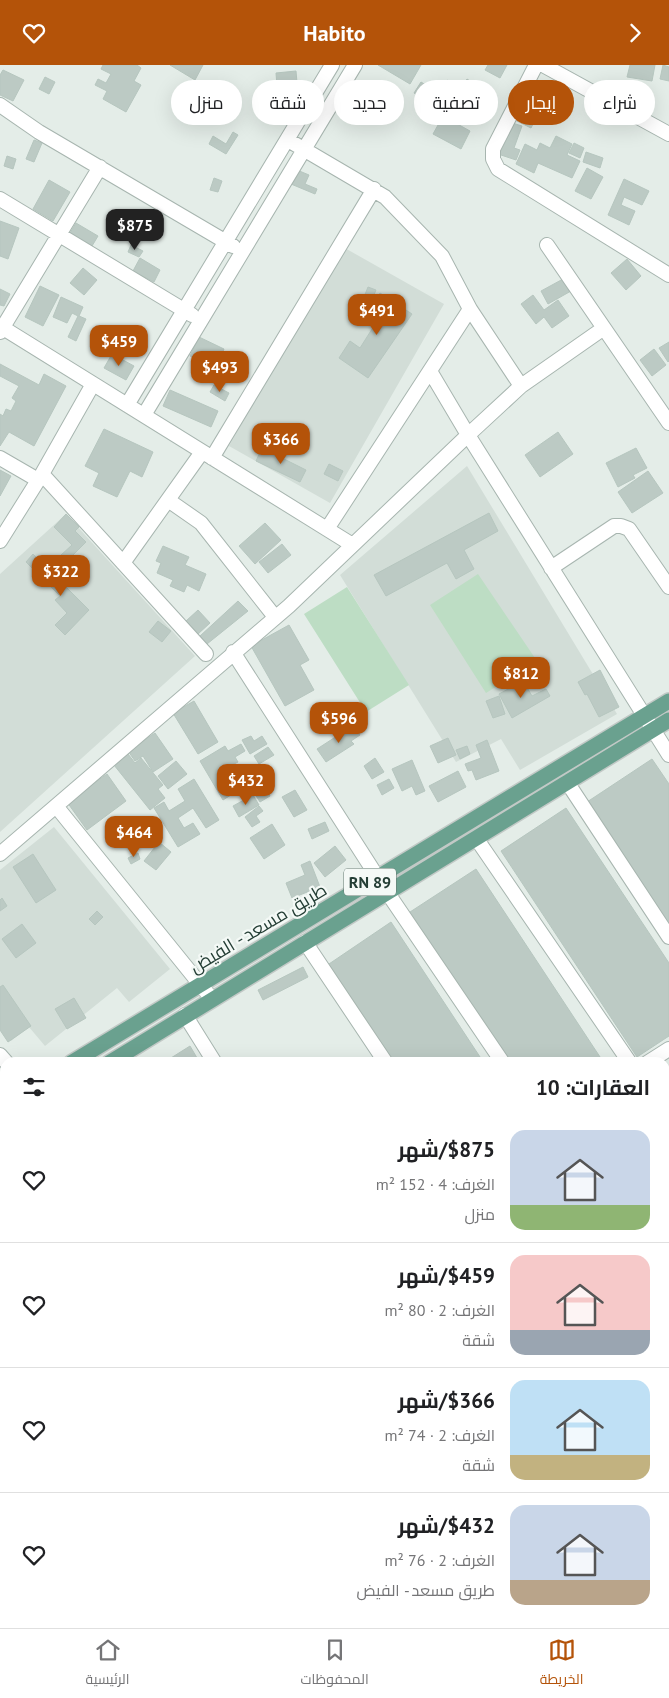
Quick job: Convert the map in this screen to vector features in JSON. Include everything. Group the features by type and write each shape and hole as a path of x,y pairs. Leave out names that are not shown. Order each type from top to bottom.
{"main road":[{"name":"طريق مسعد - الفيض","path":"81,1057 669,701"},
{"name":"طريق مسعد - الفيض","path":"118,1057 669,720"}],"street":[{"path":"127,405 332,65"},
{"path":"144,415 355,65"},
{"path":"536,65 493,149 493,159 498,169 669,275"},
{"path":"543,65 669,134"},
{"path":"0,105 39,132 242,252"},
{"path":"288,140 385,197 442,256 470,309 521,386"},
{"path":"100,167 1,329 93,383 351,544"},
{"path":"123,563 168,500 207,455 374,189"},
{"path":"0,199 201,321"},
{"path":"547,245 604,329 667,416"},
{"path":"327,529 470,309"},
{"path":"0,854 275,617 521,386 604,329"},
{"path":"430,371 468,435 669,755"},
{"path":"0,541 40,477 93,383"},
{"path":"0,458 40,477 123,563 206,654"},
{"path":"168,500 201,523 275,617"},
{"path":"551,568 614,526 622,526 629,529 669,587"},
{"path":"233,652 386,892 499,1057"},
{"path":"567,782 669,937"},
{"path":"56,805 212,999"},
{"path":"476,838 626,1057"},
{"path":"305,942 382,1057"},
{"path":"185,1015 212,1057"},
{"path":"656,1057 669,1049"}],"shaded area":[{"path":"343,247 444,304 330,503 229,446"},
{"path":"467,466 617,714 520,770 501,739 456,762 340,575"},
{"path":"66,514 195,656 0,832 0,574"},
{"path":"54,827 170,969 129,1002 117,988 45,1046 29,1027 11,1041 0,1028 0,870"}],"green space":[{"path":"478,574 537,661 486,693 430,605"},
{"path":"347,587 409,685 366,712 304,614"}],"building":[{"path":"103,65 137,65 141,68 134,81 141,85 126,112 103,99 107,91 95,85 98,79 106,83 111,74 101,69"},
{"path":"170,65 203,65 195,80"},
{"path":"378,65 421,65 410,84"},
{"path":"488,65 507,65 500,78 485,70"},
{"path":"630,65 655,65 652,80 627,77"},
{"path":"663,65 669,67 669,81 660,79"},
{"path":"3,70 24,80 13,101 0,95 0,75"},
{"path":"296,71 297,80 277,80 276,73"},
{"path":"45,77 55,82 49,94 39,89"},
{"path":"438,125 459,125 470,131 461,149 433,134"},
{"path":"508,125 522,126 514,148 520,150 516,160 498,154"},
{"path":"233,132 238,135 226,154 209,144 213,136 226,144"},
{"path":"556,136 572,144 567,155 580,161 572,178 538,163 534,173 516,164 525,144 537,150 540,143 550,148"},
{"path":"34,140 42,143 34,162 26,159"},
{"path":"574,143 584,148 580,158 569,153"},
{"path":"586,152 603,158 600,168 583,162"},
{"path":"7,156 16,159 13,169 4,166"},
{"path":"587,168 603,177 591,199 575,191"},
{"path":"297,170 309,175 305,184 317,189 315,194 291,184"},
{"path":"214,178 222,181 218,192 210,190"},
{"path":"624,179 649,191 642,205 624,197 621,205 635,211 629,225 608,215"},
{"path":"49,180 70,192 53,221 33,209"},
{"path":"0,221 19,228 8,259 0,256"},
{"path":"76,223 98,236 92,246 70,233"},
{"path":"131,245 143,251 139,257 128,252"},
{"path":"140,258 160,270 154,282 133,271"},
{"path":"627,259 641,276 626,290 611,273"},
{"path":"83,268 97,280 84,295 70,283"},
{"path":"563,279 571,291 548,304 541,291"},
{"path":"40,286 59,295 43,326 25,317"},
{"path":"368,287 376,290 365,315 358,312"},
{"path":"0,289 10,294 4,306 0,305"},
{"path":"380,293 412,314 368,378 339,358 350,341 360,348 379,318 368,311"},
{"path":"533,295 544,310 558,300 569,316 552,328 544,317 536,324 521,304"},
{"path":"61,297 83,307 79,316 86,319 76,341 68,337 78,316 72,313 67,323 53,317"},
{"path":"125,333 146,346 140,356 119,343"},
{"path":"199,337 224,349 216,367 190,356"},
{"path":"669,342 669,361 668,362 659,348"},
{"path":"654,349 666,365 652,376 640,360"},
{"path":"112,354 134,366 126,380 104,368"},
{"path":"0,364 39,385 44,374 66,386 34,446 9,432 0,446 0,414 3,416 6,409 11,411 16,401 12,398 19,386 0,376"},
{"path":"214,385 229,393 225,401 210,392"},
{"path":"170,390 218,411 211,427 163,406"},
{"path":"104,429 153,452 142,477 130,471 117,497 93,486 99,473 85,466"},
{"path":"558,432 573,454 540,477 525,455"},
{"path":"262,448 306,470 300,482 256,461"},
{"path":"636,448 647,468 633,475 635,478 618,487 606,463"},
{"path":"329,464 343,471 338,481 324,474"},
{"path":"0,470 11,476 0,496"},
{"path":"648,471 663,493 632,513 618,492"},
{"path":"489,513 498,531 464,550 474,569 456,579 447,563 386,596 374,575"},
{"path":"66,514 79,527 75,531 86,542 67,561 61,555 72,545 54,527"},
{"path":"265,523 281,540 255,564 239,546"},
{"path":"282,544 291,555 268,573 259,562"},
{"path":"163,546 189,557 185,565 206,574 199,591 187,585 184,592 170,586 173,580 157,573 161,563 156,561"},
{"path":"33,554 89,610 65,635 55,625 67,613 55,600 60,596 26,562"},
{"path":"238,601 248,611 207,644 200,636"},
{"path":"198,610 210,623 198,634 186,621"},
{"path":"158,621 171,631 162,642 149,632"},
{"path":"289,625 309,660 300,665 314,690 285,706 251,646"},
{"path":"600,670 619,707 599,717 587,694 585,695 578,682"},
{"path":"523,681 532,696 546,689 550,696 512,718 499,694"},
{"path":"499,696 505,714 493,718 486,701"},
{"path":"194,701 218,742 198,754 173,713"},
{"path":"354,725 360,735 351,741 354,744 326,762 317,749"},
{"path":"155,733 173,759 153,772 143,756 135,761 128,751"},
{"path":"251,736 254,741 262,736 267,744 250,754 242,740"},
{"path":"448,738 456,755 438,763 430,746"},
{"path":"487,740 499,771 476,780 472,770 468,771 465,764 481,758 476,745"},
{"path":"241,744 245,751 235,757 238,762 232,765 245,786 223,800 200,761 225,746 228,751"},
{"path":"467,746 470,754 460,759 456,750"},
{"path":"268,747 274,755 259,764 254,756"},
{"path":"128,754 135,763 141,758 163,785 158,789 165,798 150,810 114,765"},
{"path":"375,758 384,772 372,779 364,766"},
{"path":"652,759 669,784 669,926 587,802"},
{"path":"412,760 425,791 416,795 412,786 402,791 392,769"},
{"path":"176,761 187,774 168,789 158,776"},
{"path":"458,771 466,787 438,802 429,786"},
{"path":"107,774 126,801 87,830 67,802"},
{"path":"194,779 219,820 206,828 193,808 178,818 184,828 193,823 200,834 178,847 154,808 164,802 169,811 185,801 178,789"},
{"path":"389,779 394,788 382,795 377,785"},
{"path":"264,785 270,796 260,802 253,791"},
{"path":"295,790 307,810 294,817 282,797"},
{"path":"253,795 259,805 239,817 233,806"},
{"path":"259,806 263,811 256,816 260,822 252,827 245,817"},
{"path":"566,808 669,963 669,1036 637,1057 501,851"},
{"path":"325,822 329,831 312,839 308,829"},
{"path":"272,824 285,845 264,859 250,838"},
{"path":"159,842 171,852 156,870 144,861"},
{"path":"335,846 346,860 325,877 314,863"},
{"path":"138,853 140,859 131,864 128,858"},
{"path":"33,854 56,890 36,903 13,867"},
{"path":"310,861 320,887 292,898 286,883 305,875 301,865"},
{"path":"476,869 600,1057 506,1057 410,912"},
{"path":"2,898 7,906 0,911 0,900"},
{"path":"97,911 103,917 95,925 89,919"},
{"path":"391,922 480,1057 386,1057 326,966"},
{"path":"22,924 36,943 16,958 2,939"},
{"path":"303,967 308,977 263,1000 258,990"},
{"path":"3,985 31,1026 8,1042 0,1030 0,987"},
{"path":"74,998 86,1018 67,1029 55,1009"},
{"path":"190,1046 196,1057 173,1057"}]}
